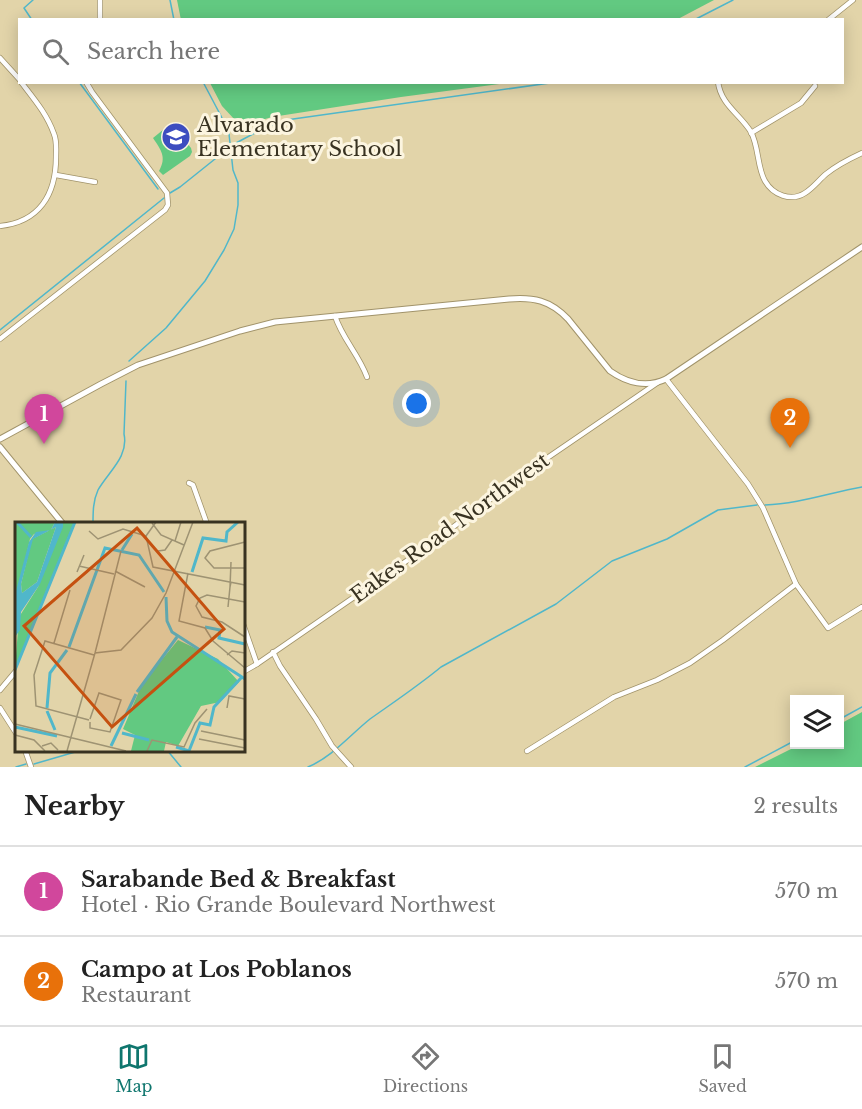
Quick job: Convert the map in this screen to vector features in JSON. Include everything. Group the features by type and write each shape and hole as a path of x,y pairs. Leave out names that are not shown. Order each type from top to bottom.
{"street":[{"path":"100,0 100,18"},
{"path":"830,18 853,0"},
{"path":"0,58 18,79"},
{"path":"0,226 18,222 40,207 47,199 56,175 56,142 52,129 41,108 22,84"},
{"path":"0,339 165,210 168,205 167,193 87,84"},
{"path":"718,84 720,93 751,133 765,181 775,193 788,197 803,195 841,163 862,153"},
{"path":"751,133 801,104 814,86"},
{"path":"56,175 95,182"},
{"path":"0,439 138,366 260,325 509,299 528,298 550,304 561,312 610,371 618,377 643,384 657,383 862,247"},
{"path":"335,316 338,327 363,367 366,377"},
{"path":"666,379 748,484 763,508 796,584 828,628 862,607"},
{"name":"Eakes Road Northwest","path":"244,671 418,553 534,467 657,383"},
{"path":"0,447 61,522"},
{"path":"189,483 193,486 206,522"},
{"path":"527,752 614,697 657,680 690,663 796,584"},
{"path":"244,627 257,664"},
{"path":"273,652 332,746 351,767"},
{"path":"0,690 15,672"},
{"path":"0,708 15,731"},
{"path":"26,752 31,767"}],"green space":[{"path":"177,0 714,0 680,18 181,18"},
{"path":"211,84 499,84 272,117 244,125 242,118 235,120 222,106"},
{"path":"169,125 174,127 192,152 190,156 163,175 159,171 163,162 162,154 153,138"},
{"path":"862,712 862,767 755,767 791,749 844,749 844,722"}],"waterway":[{"path":"31,18 24,8 33,0"},
{"path":"170,0 174,18"},
{"path":"698,18 733,0"},
{"path":"80,84 158,189"},
{"path":"129,361 166,328 205,281 234,229 238,205 238,183 233,170 229,134 204,84"},
{"path":"236,143 264,128 286,120 543,84"},
{"path":"170,193 225,151"},
{"path":"0,330 164,198"},
{"path":"93,522 94,502 98,490 121,457 125,442 126,381"},
{"path":"765,505 862,487"},
{"path":"308,767 333,752 370,719 441,667 556,604 612,561 667,539 718,510 757,505"},
{"path":"844,717 862,707"},
{"path":"745,767 790,743"},
{"path":"34,764 75,752"},
{"path":"169,752 181,767"},
{"path":"16,767 26,764"}],"place":[{"name":"Alvarado Elementary School","path":"176,137"},
{"name":"Sarabande Bed & Breakfast","path":"44,444"},
{"name":"Campo at Los Poblanos","path":"790,448"}]}
